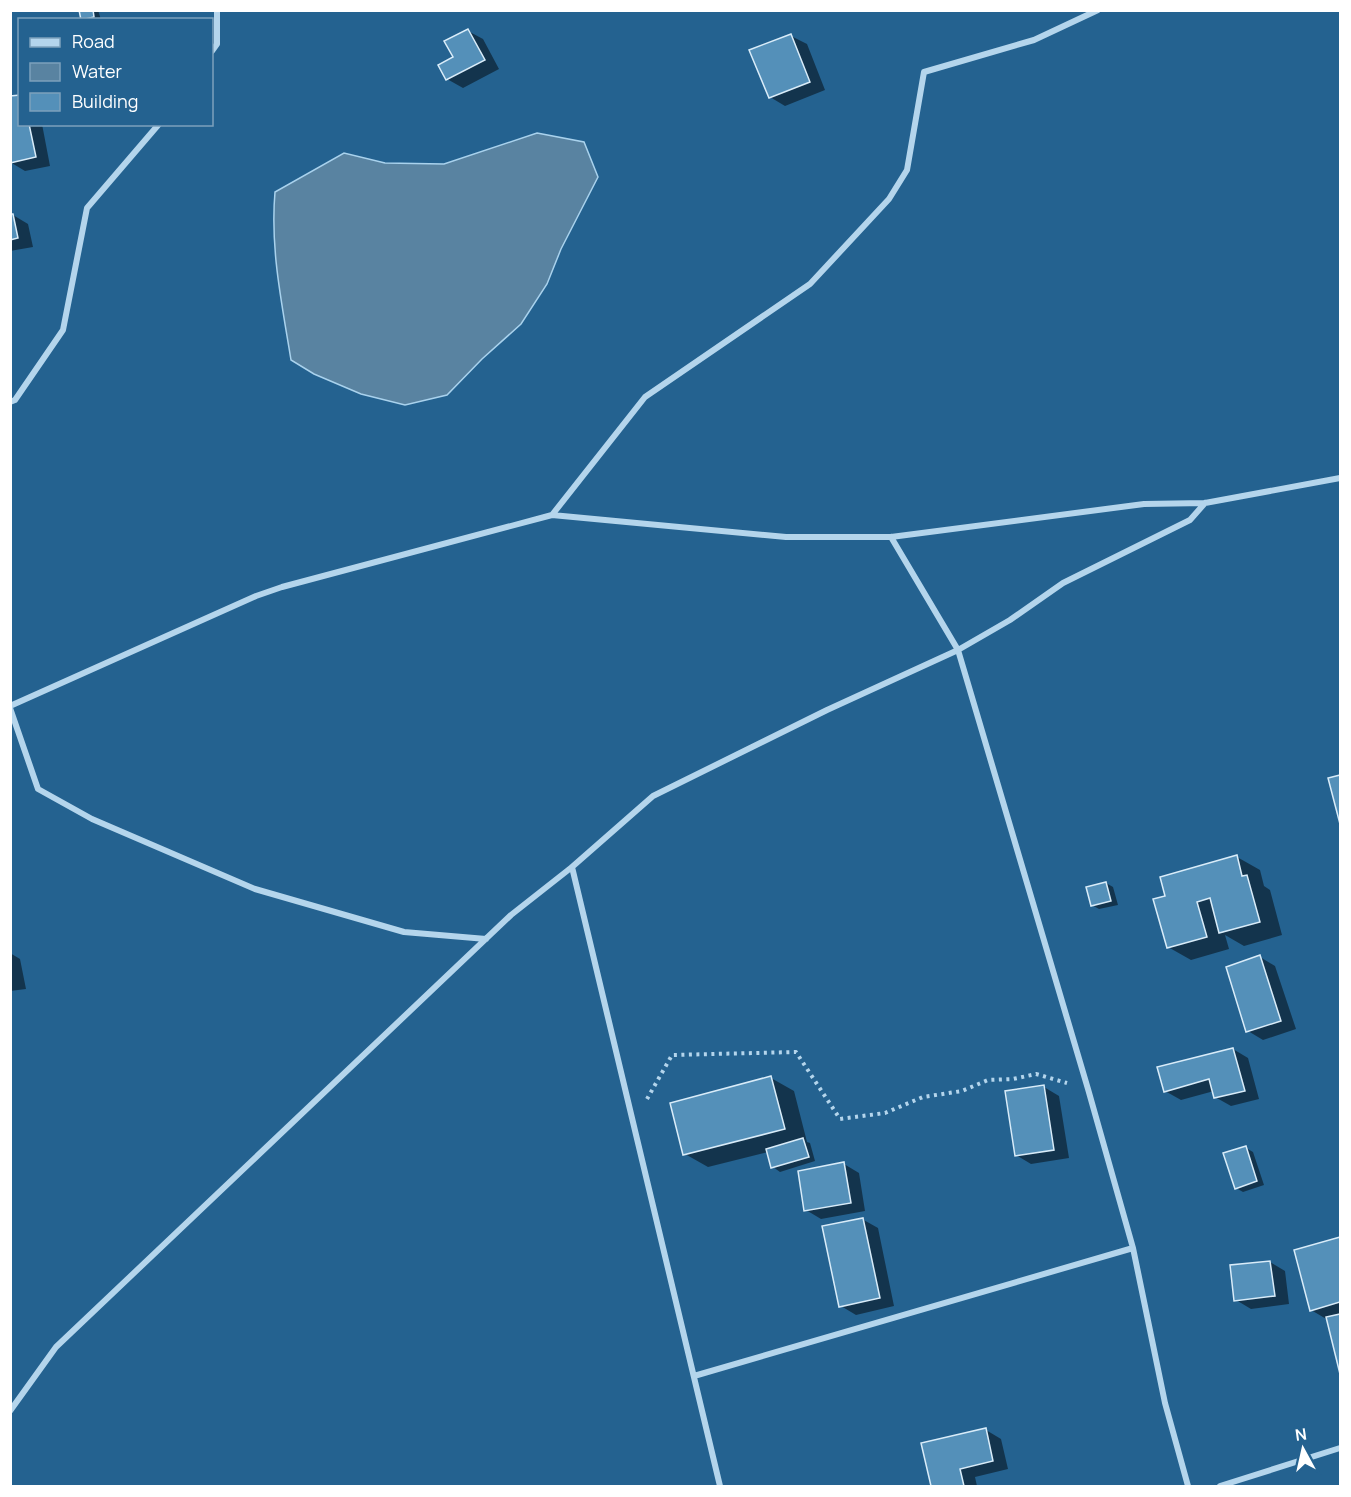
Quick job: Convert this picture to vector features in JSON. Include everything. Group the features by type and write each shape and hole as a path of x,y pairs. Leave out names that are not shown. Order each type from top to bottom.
{"street":[{"path":"213,50 217,44 217,10"},
{"path":"552,515 645,397 810,284 889,199 907,170 924,72 1034,40 1098,10"},
{"path":"10,402 15,400 63,330 87,208 157,126"},
{"path":"486,939 404,932 255,889 92,819 38,789 10,707 256,596 282,587 552,515 786,537 891,537 1144,504 1205,503 1340,480"},
{"path":"10,1411 56,1347 511,915 572,867 652,796 827,710 958,650 1010,620 1063,583 1190,520 1205,503"},
{"path":"891,537 958,650 1133,1248 1165,1403 1188,1486"},
{"path":"572,867 720,1486"},
{"path":"694,1376 1133,1248"},
{"path":"1220,1486 1341,1448"}],"path":[{"path":"634,1124 672,1055 796,1052 840,1119 885,1113 923,1097 962,1091 988,1080 1013,1079 1036,1074 1088,1089"}],"water":[{"path":"537,133 584,142 598,177 561,249 547,284 521,324 447,395 405,405 361,394 314,374 291,360 275,255 275,192 344,153 385,163 444,164"}],"building":[{"path":"79,10 93,10 94,17 81,18"},
{"path":"468,29 485,60 446,80 438,65 453,57 444,41"},
{"path":"791,34 810,82 769,98 749,50"},
{"path":"18,95 18,126 29,126 36,157 10,163 10,96"},
{"path":"10,214 13,214 18,238 10,240"},
{"path":"1340,775 1340,824 1328,778"},
{"path":"1237,855 1242,876 1247,875 1260,922 1219,933 1210,898 1197,902 1207,937 1167,948 1153,899 1165,896 1160,877"},
{"path":"1106,882 1111,901 1091,906 1086,887"},
{"path":"1260,955 1281,1021 1246,1032 1226,967"},
{"path":"1233,1048 1245,1091 1214,1098 1209,1079 1164,1092 1157,1067"},
{"path":"771,1076 785,1129 683,1155 670,1103"},
{"path":"1044,1085 1054,1150 1015,1156 1005,1091"},
{"path":"803,1138 809,1157 771,1168 766,1149"},
{"path":"1246,1146 1257,1181 1235,1189 1223,1153"},
{"path":"844,1162 851,1203 804,1211 798,1171"},
{"path":"863,1218 880,1298 839,1307 822,1226"},
{"path":"1340,1237 1340,1302 1310,1311 1294,1250"},
{"path":"1270,1261 1275,1296 1234,1301 1230,1265"},
{"path":"1340,1314 1340,1374 1326,1317"},
{"path":"986,1428 993,1461 960,1469 964,1486 931,1486 921,1443"}]}
